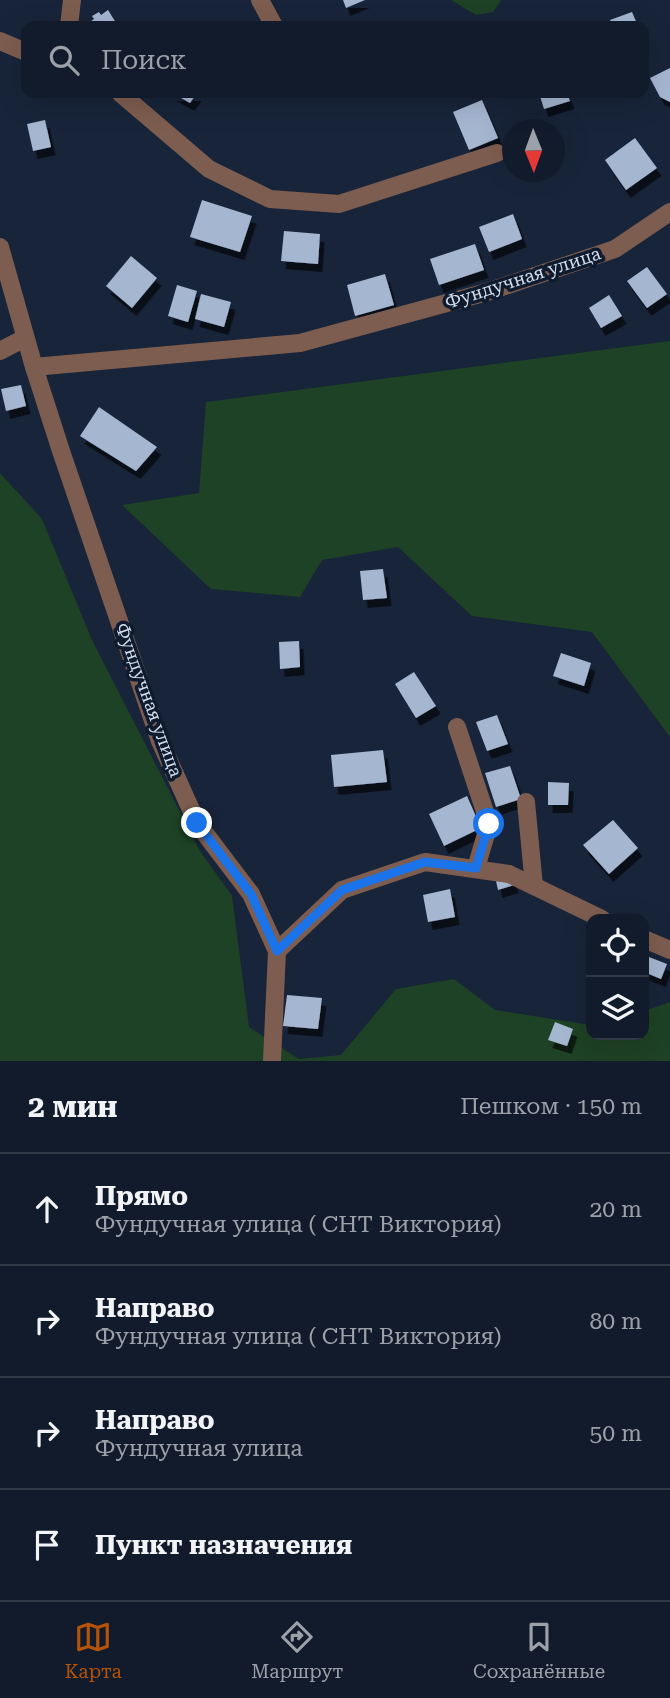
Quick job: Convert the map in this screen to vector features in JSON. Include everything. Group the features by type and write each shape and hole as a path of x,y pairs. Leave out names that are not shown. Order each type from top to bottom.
{"street":[{"path":"70,21 72,0"},
{"path":"260,0 271,21"},
{"path":"0,41 21,50"},
{"path":"126,98 209,169 270,199 339,204 497,153"},
{"name":"Фундучная улица","path":"34,367 300,343 487,292 615,249 670,212"},
{"name":"Фундучная улица","path":"0,247 34,367 160,741 197,823 251,894 277,951 272,1061"},
{"path":"0,351 25,338"},
{"path":"457,727 489,824 476,868"},
{"path":"526,802 534,886"},
{"path":"277,951 342,890 425,862 509,874 592,914"},
{"path":"649,941 670,950"}],"green space":[{"path":"451,0 501,1 493,12 476,15"},
{"path":"670,341 670,737 592,632 472,616 398,547 322,560 300,597 211,589 122,505 199,493 206,402"},
{"path":"0,473 42,519 92,640 200,851 232,896 249,1027 299,1059 341,1055 396,989 454,979 495,1010 586,1024 586,1040 649,1040 649,1009 670,1002 670,1061 0,1061"}],"building":[{"path":"343,0 365,0 346,8"},
{"path":"108,10 115,21 91,21 94,19 92,16 99,12 101,15"},
{"path":"632,12 636,21 610,21"},
{"path":"670,68 670,102 660,97 650,78"},
{"path":"181,98 194,98 190,103"},
{"path":"541,98 569,98 570,101 544,109"},
{"path":"482,100 498,138 469,150 453,112"},
{"path":"45,120 51,147 33,151 27,124"},
{"path":"635,138 657,168 626,190 605,160"},
{"path":"202,200 252,216 240,252 190,237"},
{"path":"513,214 522,239 489,252 479,227"},
{"path":"284,231 320,234 318,264 281,261"},
{"path":"475,244 484,270 439,285 430,259"},
{"path":"131,256 157,278 132,308 106,286"},
{"path":"647,267 667,294 647,308 627,281"},
{"path":"385,274 394,305 355,316 347,285"},
{"path":"177,285 197,291 188,322 168,316"},
{"path":"201,294 231,302 224,327 195,319"},
{"path":"609,295 622,316 601,328 589,308"},
{"path":"21,385 26,406 6,411 1,389"},
{"path":"99,407 157,447 136,471 80,436"},
{"path":"383,569 387,598 363,600 360,571"},
{"path":"299,641 300,667 280,669 279,642"},
{"path":"561,653 591,663 584,686 553,676"},
{"path":"414,672 436,706 416,718 395,684"},
{"path":"497,715 508,744 487,751 476,722"},
{"path":"383,750 387,782 334,787 331,755"},
{"path":"510,766 521,799 496,807 485,773"},
{"path":"548,782 569,783 568,805 548,805"},
{"path":"467,796 481,828 444,846 429,814"},
{"path":"613,820 638,848 609,874 583,845"},
{"path":"511,876 514,885 498,890 496,881"},
{"path":"450,889 455,917 428,922 423,895"},
{"path":"649,957 667,964 661,979 649,974"},
{"path":"287,995 322,998 318,1029 283,1026"},
{"path":"555,1022 573,1029 567,1046 548,1040"}],"route":[{"path":"197,823 251,894 277,951 342,890 425,862 476,868 489,824"}]}
